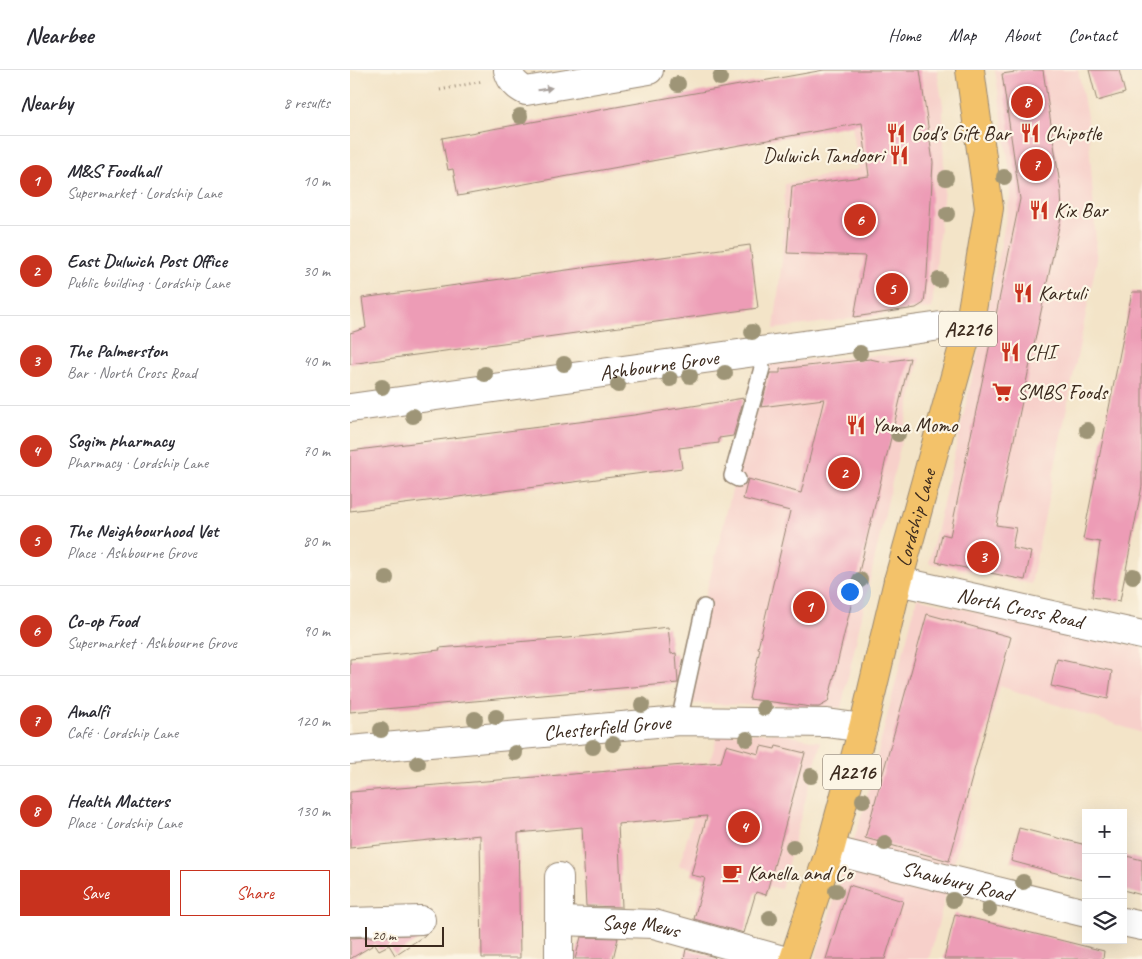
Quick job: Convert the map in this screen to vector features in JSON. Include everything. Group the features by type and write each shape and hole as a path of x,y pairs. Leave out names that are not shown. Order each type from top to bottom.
{"main road":[{"name":"Lordship Lane","path":"794,959 830,850 863,728 898,581 970,322 989,208 970,70"}],"street":[{"path":"509,73 517,87 526,90 536,90 650,70"},
{"name":"Ashbourne Grove","path":"350,408 970,322"},
{"name":"North Cross Road","path":"898,581 1142,635"},
{"name":"Chesterfield Grove","path":"350,750 679,721 827,723 863,728"},
{"name":"Shawbury Road","path":"830,850 1082,912"},
{"path":"559,877 559,959"},
{"path":"350,922 421,920"},
{"name":"Sage Mews","path":"559,921 654,924 779,959"},
{"path":"1127,923 1142,926"}],"lane":[{"path":"738,479 732,476 762,368 759,352"},
{"path":"679,721 704,607"}],"path":[{"path":"440,90 509,73"}],"shaded area":[{"path":"843,70 937,70 943,106 944,188 932,308 774,329 782,260 785,184 859,169"},
{"path":"995,70 1078,70 1088,122 1097,259 1031,584 929,563 988,309 1010,198 1010,172"},
{"path":"878,355 920,358 841,708 678,703 734,483 770,363"},
{"path":"917,598 1024,623 1142,647 1142,733 1000,686 929,959 815,959 864,808"},
{"path":"777,733 821,742 781,889 679,866 718,734"}],"building":[{"path":"824,70 920,70 933,162 924,303 916,308 854,317 865,256 787,253 792,186 869,176 862,123 458,196 453,169 448,170 442,138"},
{"path":"1043,70 1061,192 1062,212 996,525 1016,528 1012,548 1031,552 1025,580 936,562 942,534 950,536 1020,199 1002,74"},
{"path":"1089,70 1119,70 1125,93 1097,101"},
{"path":"750,245 758,308 350,364 350,333 366,328 362,298"},
{"path":"1132,292 1142,292 1142,486 1120,601 1092,597 1100,542 1083,539"},
{"path":"910,358 828,702 819,707 812,707 749,699 760,649 758,648 790,511 743,499 748,479 801,493 824,399 761,407 770,373 780,373 780,369 870,359 884,362"},
{"path":"744,398 733,436 719,438 719,443 679,448 682,468 350,511 350,451 634,415"},
{"path":"927,614 1011,637 949,861 865,838"},
{"path":"668,627 671,654 676,653 678,683 350,712 350,659 440,650 439,648 580,637"},
{"path":"1057,659 1112,671 1108,699 1051,686"},
{"path":"726,745 759,754 761,746 775,749 776,746 805,753 766,895 756,892 744,933 694,919 705,878 691,875 707,816 618,824 622,907 586,906 582,827 518,833 520,958 482,958 480,835 350,848 350,792 721,762"},
{"path":"1019,828 1082,844 1082,880 1011,861"},
{"path":"1127,856 1142,860 1142,895 1127,891"},
{"path":"849,885 903,901 885,959 826,959"},
{"path":"955,914 1104,951 1103,959 944,959"},
{"path":"427,934 395,955 389,945 379,950 375,944 350,959 350,938"},
{"path":"581,937 618,938 613,959 575,959"},
{"path":"686,949 715,957 714,959 684,959"}],"place":[{"name":"Health Matters","path":"1027,102"},
{"name":"God's Gift Bar","path":"896,133"},
{"name":"Chipotle","path":"1030,133"},
{"name":"Dulwich Tandoori","path":"899,155"},
{"name":"Amalfi","path":"1036,165"},
{"name":"Kix Bar","path":"1039,210"},
{"name":"Co-op Food","path":"860,220"},
{"name":"The Neighbourhood Vet","path":"892,289"},
{"name":"Kartuli","path":"1023,293"},
{"name":"CHI","path":"1010,352"},
{"name":"SMBS Foods","path":"1002,392"},
{"name":"Yama Momo","path":"856,425"},
{"name":"East Dulwich Post Office","path":"844,473"},
{"name":"The Palmerston","path":"983,557"},
{"name":"M&S Foodhall","path":"809,607"},
{"name":"Sogim pharmacy","path":"744,827"},
{"name":"Kanella and Co","path":"732,873"}]}
